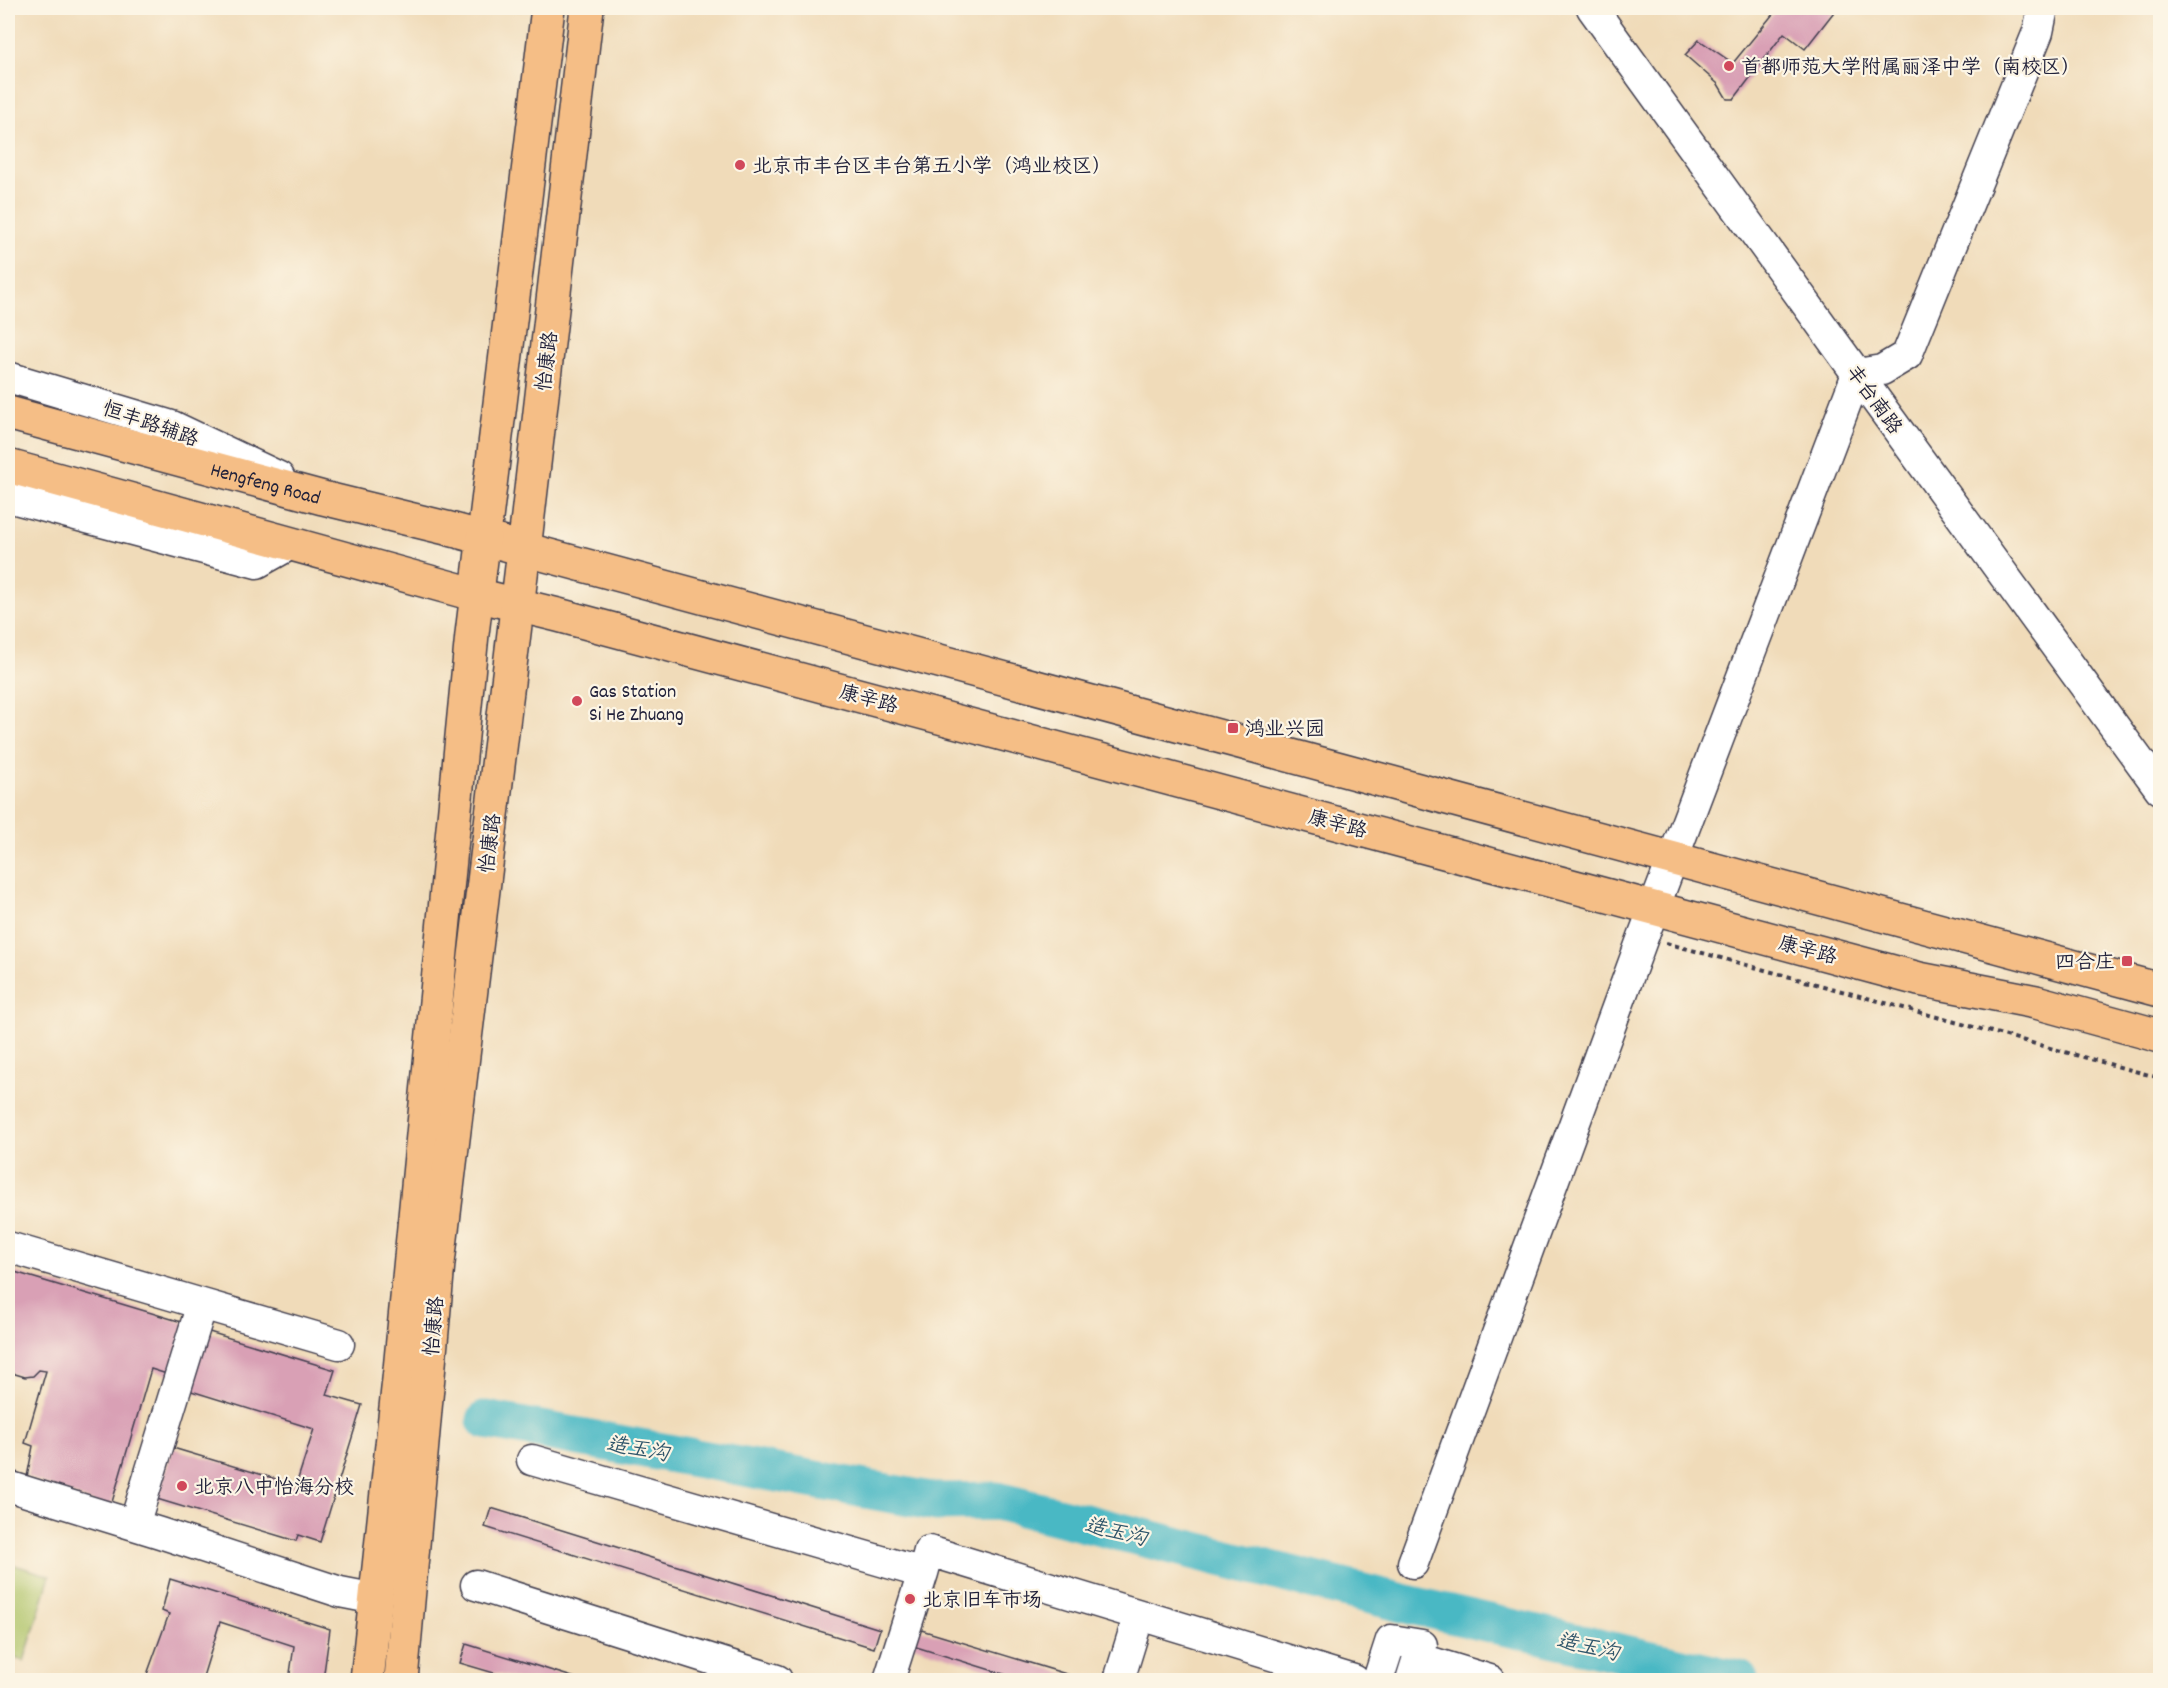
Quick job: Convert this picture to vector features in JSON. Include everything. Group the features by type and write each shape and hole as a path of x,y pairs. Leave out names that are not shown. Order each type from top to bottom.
{"main road":[{"name":"怡康路","path":"367,1680 402,1358 477,595 548,8"},
{"name":"怡康路","path":"401,1680 438,1263 587,8"},
{"name":"Hengfeng Road","path":"8,413 524,550"},
{"path":"8,466 517,604"},
{"path":"524,550 2160,990"},
{"name":"康辛路","path":"517,604 1648,922 2036,1002 2160,1036"}],"street":[{"name":"丰台南路","path":"1592,8 2160,789"},
{"path":"1413,1563 1648,922 1857,374 1882,370 1907,355 2040,20 2066,8"},
{"name":"恒丰路辅路","path":"8,377 172,426 323,498"},
{"path":"8,497 257,563 291,544"},
{"path":"8,1247 339,1344"},
{"path":"134,1525 202,1304"},
{"path":"532,1460 923,1573"},
{"path":"8,1486 340,1593 376,1599"},
{"path":"889,1680 929,1551 1354,1680"},
{"path":"476,1585 777,1680"},
{"path":"1119,1680 1139,1615"},
{"path":"1378,1680 1391,1640 1422,1645 1414,1669 1490,1680"}],"path":[{"path":"1648,922 2160,1078"}],"green space":[{"path":"8,1563 50,1576 24,1661 8,1656"}],"building":[{"path":"1778,8 1837,8 1805,49 1784,33 1734,99 1727,99 1718,84 1685,55 1699,40 1733,63"},
{"path":"8,1270 185,1323 170,1375 151,1369 110,1509 27,1477 33,1446 25,1443 46,1371 39,1370 33,1376 25,1377 12,1373 8,1368"},
{"path":"206,1331 335,1370 327,1395 362,1405 320,1542 298,1535 296,1541 157,1499 173,1448 296,1485 314,1429 188,1390"},
{"path":"491,1508 880,1629 874,1648 485,1527"},
{"path":"170,1579 330,1629 323,1680 289,1680 294,1646 220,1622 202,1680 145,1680 169,1614 162,1611"},
{"path":"918,1629 1086,1680 1023,1680 913,1646"},
{"path":"466,1644 582,1680 518,1680 460,1663"}],"waterway":[{"name":"造玉沟","path":"486,1420 937,1502 997,1501 1411,1605 1739,1680"}],"place":[{"name":"首都师范大学附属丽泽中学（南校区）","path":"1729,66"},
{"name":"北京市丰台区丰台第五小学（鸿业校区）","path":"740,165"},
{"name":"Gas Station Si He Zhuang","path":"577,701"},
{"name":"鸿业兴园","path":"1233,728"},
{"name":"四合庄","path":"2127,961"},
{"name":"北京八中怡海分校","path":"182,1486"},
{"name":"北京旧车市场","path":"910,1599"}]}
